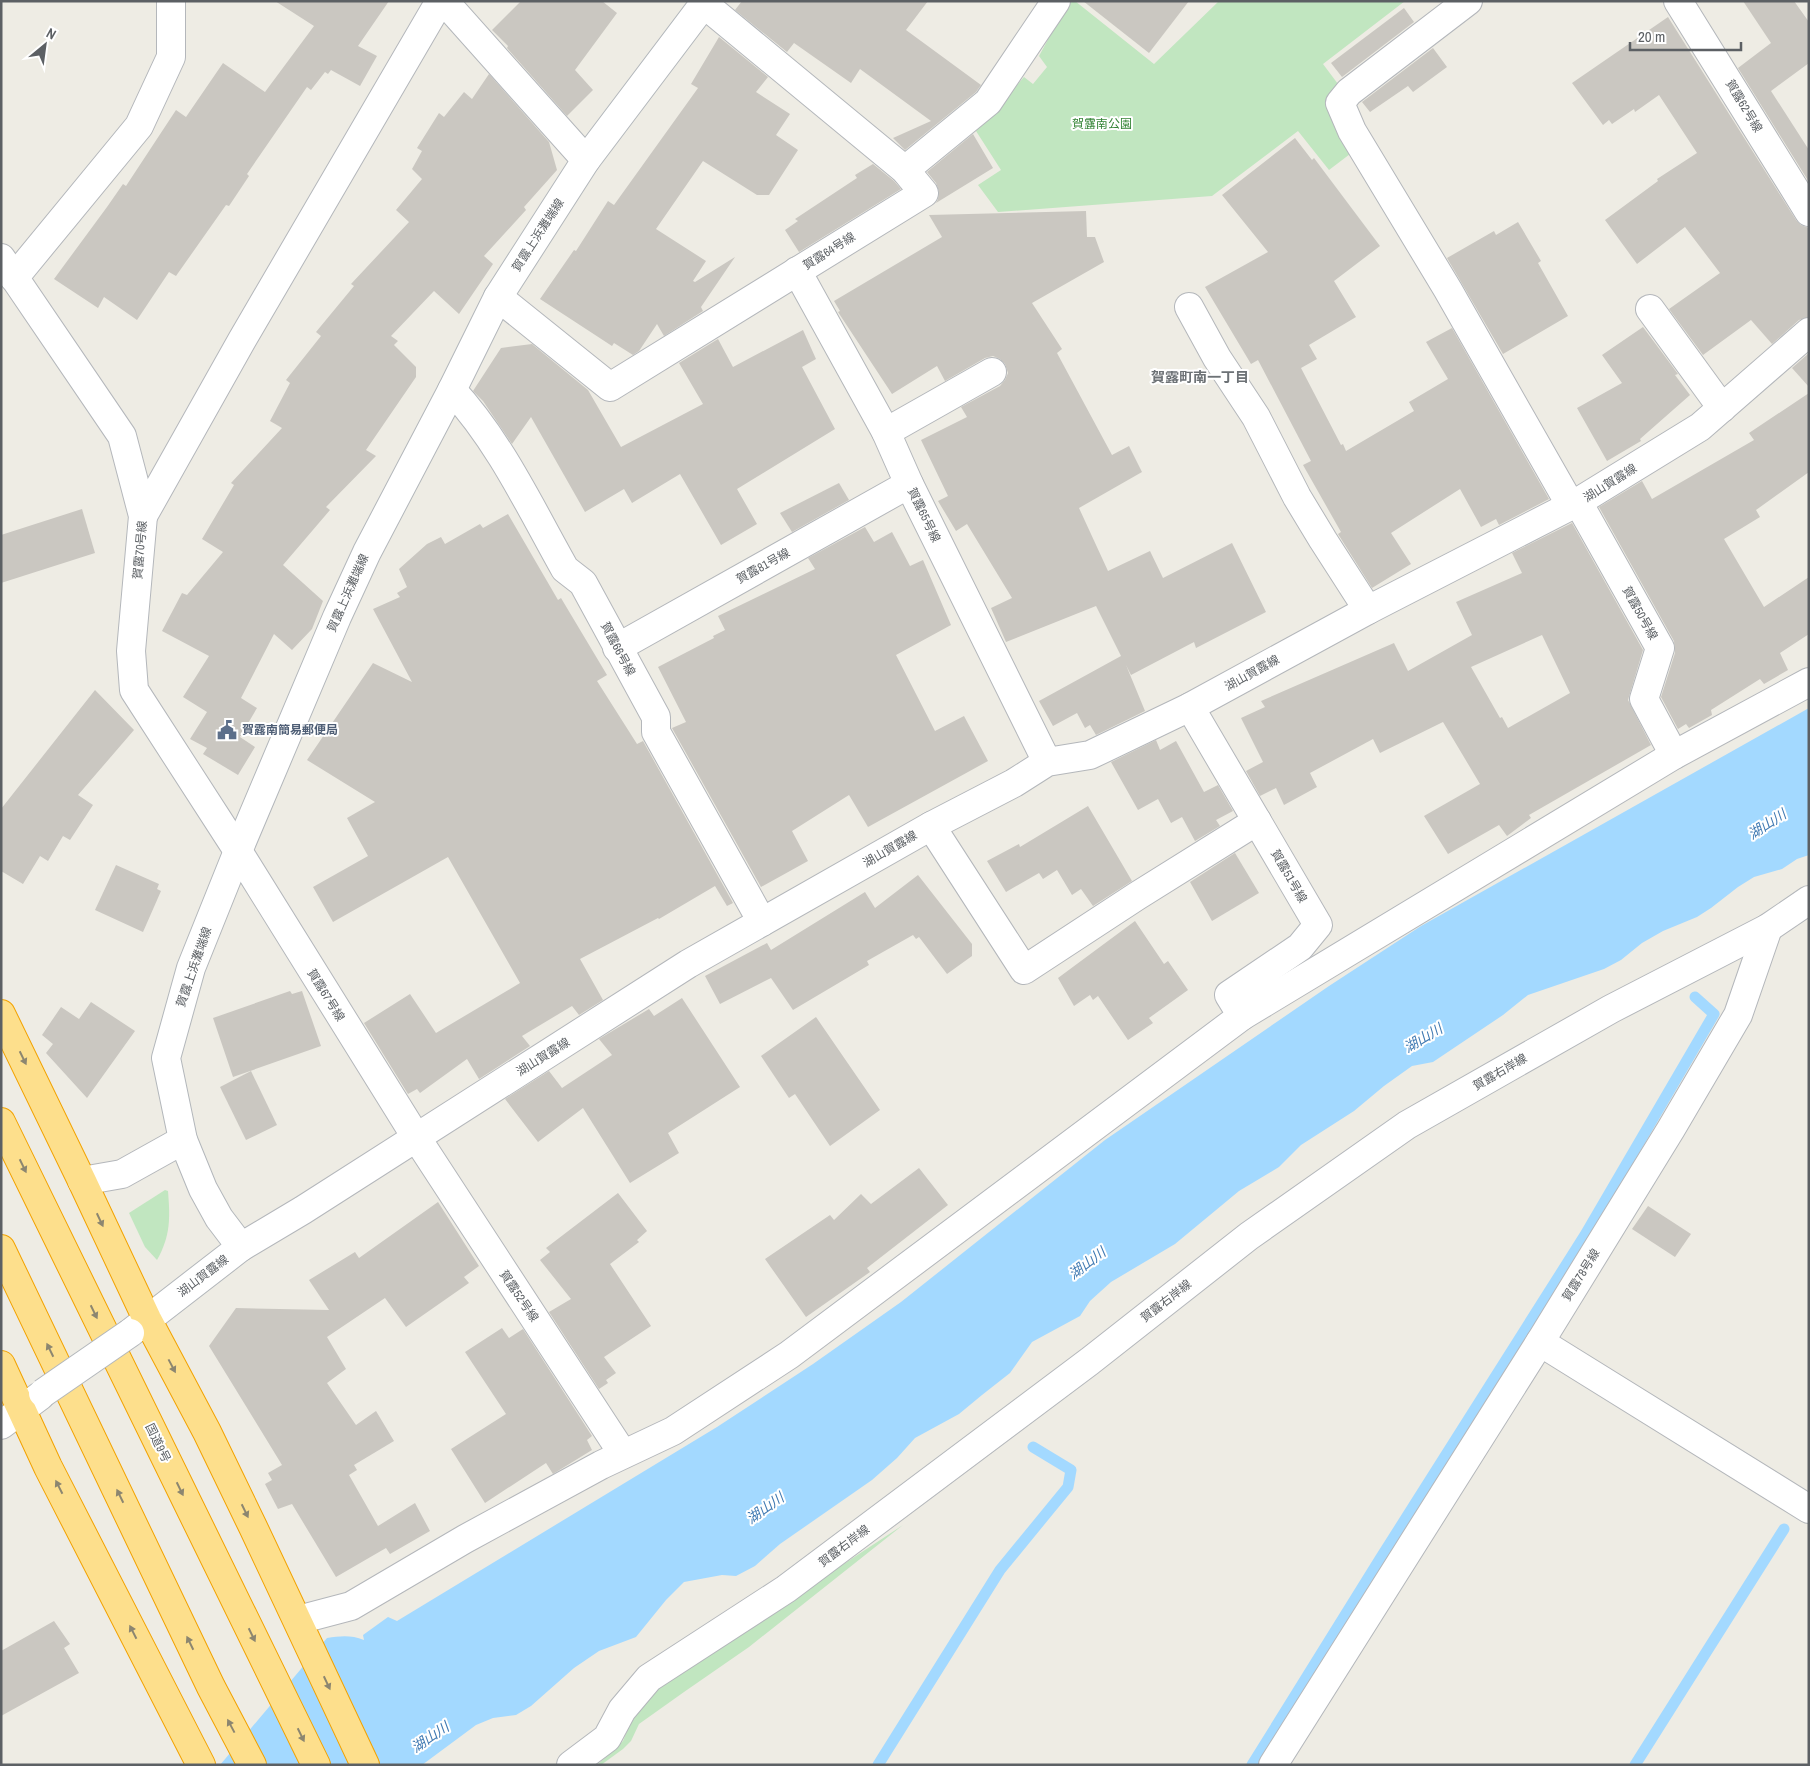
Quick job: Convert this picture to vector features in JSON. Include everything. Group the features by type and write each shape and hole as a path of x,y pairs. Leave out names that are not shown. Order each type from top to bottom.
{"highway":[{"path":"1,1014 82,1181 138,1326 207,1432 366,1765"},
{"name":"国道9号","path":"1,1122 316,1765"},
{"path":"1,1249 211,1687 252,1765"},
{"path":"1,1364 12,1417 48,1466 201,1765"}],"street":[{"path":"8,268 139,126 171,57 171,1"},
{"path":"143,516 247,332 440,1"},
{"path":"444,1 586,160"},
{"path":"904,170 988,102 1056,1"},
{"name":"賀露50号線","path":"1468,1 1348,92 1340,103 1352,131 1660,648 1644,699 1674,754"},
{"name":"賀露62号線","path":"1678,1 1809,212"},
{"name":"賀露上浜灘端線","path":"241,1247 219,1218 203,1189 183,1140 166,1058 191,968 238,851 337,617 367,552 452,390 498,297 586,160 705,2"},
{"name":"賀露64号線","path":"498,297 610,387 924,193 904,170 705,2"},
{"name":"賀露70号線","path":"8,268 122,436 143,516 131,652 134,690 238,851"},
{"name":"賀露65号線","path":"797,272 886,432 909,484 1047,762"},
{"path":"1189,307 1217,358 1256,417 1318,531 1368,610"},
{"path":"1650,309 1722,408"},
{"name":"湖山賀露線","path":"12,1417 138,1326 241,1247 303,1210 688,964 931,826 1014,783 1047,762 1090,755 1190,707 1368,610 1574,504 1700,427 1809,332"},
{"path":"886,432 992,372"},
{"name":"賀露66号線","path":"452,390 468,407 496,446 565,569 583,583 656,717 656,732 762,922"},
{"name":"賀露81号線","path":"617,648 909,484"},
{"path":"302,1630 351,1606 465,1539 623,1454 672,1431 789,1355 1242,1016 1674,754 1809,682"},
{"name":"賀露51号線","path":"1190,707 1318,924 1300,947 1229,995 1242,1016"},
{"path":"931,826 1024,970 1257,821"},
{"name":"賀露67号線","path":"238,851 416,1138"},
{"name":"賀露右岸線","path":"571,1765 607,1738 622,1710 649,1678 786,1590 1090,1361 1249,1236 1399,1130 1611,1009 1768,928 1809,900"},
{"name":"賀露78号線","path":"1273,1765 1540,1342 1671,1129 1738,1015 1768,928"},
{"name":"賀露52号線","path":"416,1138 623,1454"},
{"path":"82,1181 122,1174 183,1140"},
{"path":"1540,1342 1809,1509"}],"green space":[{"name":"賀露南公園","path":"1069,1 1075,1 1154,64 1219,1 1405,1 1323,64 1341,88 1354,151 1329,170 1298,131 1212,196 998,212 978,185 1001,170 976,131 1024,77 1033,84 1047,67 1039,56"},
{"path":"165,1190 168,1191 168,1226 165,1242 157,1260 145,1247 129,1213"},
{"path":"903,1525 749,1647 639,1724 631,1741 623,1749 601,1765 597,1765 623,1741 635,1711 660,1685"}],"water":[{"name":"湖山川","path":"1809,708 1809,855 1797,859 1782,869 1754,877 1697,917 1663,931 1642,943 1621,960 1604,969 1528,995 1503,1015 1433,1062 1412,1066 1354,1111 1301,1145 1279,1167 1239,1191 1175,1244 1111,1282 1090,1301 1080,1316 1032,1342 1010,1373 959,1414 915,1438 897,1458 872,1480 780,1544 755,1566 736,1576 722,1575 684,1582 666,1600 636,1637 599,1651 574,1668 531,1706 516,1715 493,1718 476,1725 422,1765 220,1765 327,1638 346,1636 364,1640 363,1635 388,1617 397,1621 717,1427 813,1364 901,1302 1105,1140 1329,986 1421,926"}],"building":[{"path":"275,1 389,1 358,46 377,56 360,86 331,70 328,74 325,72 311,90 307,87 247,174 249,176 229,206 226,205 176,276 169,272 137,320 104,297 98,308 54,279 123,184 126,186 176,110 186,117 223,63 265,92 314,26"},
{"path":"521,1 602,1 617,13 575,70 593,90 567,116 507,48 508,46 492,30"},
{"path":"742,1 928,1 906,30 981,85 976,92 905,150 893,138 931,121 860,69 851,83 794,43 787,52 735,10"},
{"path":"1083,1 1189,1 1149,53"},
{"path":"1743,1 1794,1 1809,22 1809,63 1771,91 1809,150 1809,182 1738,68 1771,43"},
{"path":"1404,8 1414,22 1342,77 1331,63"},
{"path":"1668,17 1796,220 1801,225 1809,228 1809,317 1799,320 1772,344 1751,320 1703,355 1669,309 1720,273 1685,227 1637,264 1605,220 1658,181 1657,179 1697,153 1659,95 1635,112 1634,109 1612,124 1609,120 1603,125 1572,83"},
{"path":"719,37 768,77 756,92 790,114 776,135 798,150 769,195 757,195 703,161 656,229 706,261 693,281 695,282 735,257 701,307 703,311 664,336 657,324 639,351 633,355 614,343 612,346 540,299 574,250 576,251 608,201 614,205 698,88 691,84"},
{"path":"1433,48 1447,67 1413,92 1408,86 1370,112 1362,102"},
{"path":"489,74 549,142 557,170 524,207 526,210 484,256 493,264 459,314 434,291 391,336 398,341 394,345 416,367 416,377 366,450 376,456 326,507 330,510 283,565 323,601 312,629 292,650 274,634 241,698 257,708 240,737 255,747 238,775 203,754 207,748 190,739 207,712 183,697 209,656 162,631 182,593 187,595 223,552 202,539 234,485 231,483 282,428 270,421 290,383 286,380 321,336 316,332 354,286 351,284 409,222 396,210 422,179 412,169 422,151 417,148 439,113 444,117 464,92 472,99"},
{"path":"973,134 993,168 936,203 939,191 936,183 927,172"},
{"path":"1295,138 1312,160 1314,158 1380,246 1334,281 1356,317 1309,345 1317,359 1301,368 1341,445 1343,444 1346,451 1414,411 1409,402 1448,379 1426,342 1452,328 1549,499 1499,525 1496,519 1481,527 1460,489 1391,533 1411,564 1372,588 1338,534 1341,532 1303,465 1311,461 1258,360 1251,364 1205,287 1268,252 1222,195"},
{"path":"873,164 901,189 799,252 785,230 798,221 795,219 857,178 855,175"},
{"path":"1086,211 1087,237 1095,237 1104,262 1032,303 1062,349 1057,353 1112,455 1129,446 1142,472 1079,508 1108,571 1150,551 1163,578 1232,543 1266,612 1196,648 1194,642 1131,675 1126,665 1145,711 1096,735 1090,725 1085,728 1077,713 1053,726 1039,701 1121,656 1096,606 1006,642 991,608 1012,598 967,524 956,531 938,501 948,496 921,440 967,417 961,407 1000,386 1008,373 1005,364 993,356 985,358 945,381 937,366 892,394 838,312 840,311 834,301 942,237 929,215"},
{"path":"1518,222 1541,261 1538,263 1568,316 1503,354 1447,258 1494,231 1496,235"},
{"path":"1643,327 1678,374 1675,375 1690,395 1640,439 1641,441 1607,461 1577,408 1622,383 1602,355"},
{"path":"803,330 816,359 802,367 835,429 737,489 757,524 721,545 680,474 632,503 624,489 585,512 531,417 512,444 483,401 473,391 501,348 532,344 588,390 621,447 703,404 679,363 718,339 733,367"},
{"path":"1809,353 1809,387 1792,368"},
{"path":"1809,393 1809,472 1756,510 1760,517 1724,539 1764,607 1809,577 1809,634 1780,653 1788,670 1764,684 1760,679 1711,710 1712,715 1689,728 1686,724 1678,729 1661,697 1675,653 1674,641 1599,507 1642,481 1652,499 1754,440 1749,433"},
{"path":"839,483 849,500 792,532 780,513"},
{"path":"82,509 95,553 1,583 1,535"},
{"path":"508,514 558,600 561,598 607,675 597,681 637,744 643,741 733,903 727,906 715,886 659,919 580,959 603,1000 579,1015 572,1006 522,1036 530,1046 479,1079 467,1059 420,1093 417,1089 408,1094 364,1023 410,994 436,1033 520,983 448,857 333,922 313,887 368,856 347,818 375,802 307,760 373,663 412,682 373,609 400,597 397,593 407,587 399,569 427,544 441,537 445,544 480,524 483,528"},
{"path":"1572,523 1643,650 1628,700 1651,745 1529,815 1531,818 1507,836 1499,825 1448,854 1424,816 1480,784 1443,722 1380,753 1373,739 1310,773 1317,787 1284,805 1276,788 1260,796 1246,771 1263,762 1241,718 1265,707 1261,701 1394,643 1408,671 1472,635 1456,602 1522,573 1512,553","holes":["1542,635 1570,693 1508,728 1502,717 1500,718 1471,667"]},
{"path":"865,527 874,542 892,532 910,566 923,560 951,625 896,655 935,731 964,716 988,761 868,827 849,795 792,831 808,861 761,887 672,728 686,722 658,667 714,638 713,636 725,630 718,616 815,569 808,558"},
{"path":"95,690 134,730 78,795 93,805 70,840 63,836 48,861 40,856 23,884 1,871 1,809"},
{"path":"1156,740 1160,750 1176,741 1204,792 1218,785 1233,811 1216,820 1220,826 1195,841 1182,817 1171,823 1158,799 1138,810 1111,762"},
{"path":"1088,806 1132,881 1093,906 1081,889 1072,895 1057,870 1043,879 1039,873 1006,892 987,861 1019,844 1020,847"},
{"path":"1235,853 1259,893 1212,921 1190,882"},
{"path":"116,865 159,884 157,889 161,891 143,932 95,910"},
{"path":"918,875 972,944 972,956 947,974 919,937 916,939 913,935 867,961 869,965 793,1010 771,978 720,1004 705,976 767,943 771,950 865,892 875,908"},
{"path":"1135,921 1164,964 1168,961 1188,990 1149,1018 1153,1023 1128,1040 1098,996 1093,1000 1090,995 1074,1006 1058,978"},
{"path":"290,991 292,994 302,991 321,1046 233,1077 213,1018"},
{"path":"682,998 740,1087 668,1133 679,1153 630,1183 583,1108 538,1142 505,1099 549,1071 562,1088 612,1055 599,1039 649,1009 654,1016"},
{"path":"91,1002 135,1031 87,1098 46,1053 53,1044 42,1035 61,1007 79,1019"},
{"path":"816,1017 880,1110 830,1146 795,1094 789,1098 761,1056"},
{"path":"251,1071 277,1125 246,1140 220,1087"},
{"path":"919,1168 948,1205 867,1268 870,1272 806,1317 765,1259 830,1215 834,1220 861,1194 871,1204"},
{"path":"618,1193 647,1231 637,1240 639,1242 610,1264 651,1326 604,1357 616,1373 606,1380 608,1383 599,1389 549,1312 571,1299 540,1260 550,1252 546,1248"},
{"path":"438,1202 479,1266 464,1277 469,1283 406,1327 385,1298 327,1337 346,1369 327,1383 356,1425 376,1411 394,1441 354,1465 357,1470 349,1475 378,1526 415,1503 430,1531 390,1554 386,1548 336,1577 292,1504 278,1509 265,1484 272,1480 268,1473 282,1465 209,1346 236,1308 329,1310 309,1280 355,1252 359,1258"},
{"path":"1648,1206 1691,1234 1675,1257 1632,1229"},
{"path":"502,1328 509,1338 523,1329 592,1436 587,1440 592,1450 553,1474 546,1463 485,1503 451,1449 506,1414 465,1352"},
{"path":"54,1621 70,1644 64,1648 79,1673 1,1716 1,1651"}],"waterway":[{"path":"1252,1765 1585,1235 1714,1014 1695,997"},
{"path":"878,1765 1000,1570 1068,1487 1071,1470 1033,1447"},
{"path":"1635,1765 1784,1529"}],"place":[{"name":"賀露南簡易郵便局","path":"227,730"}],"district":[{"name":"賀露町南一丁目","path":"1200,377"}]}
